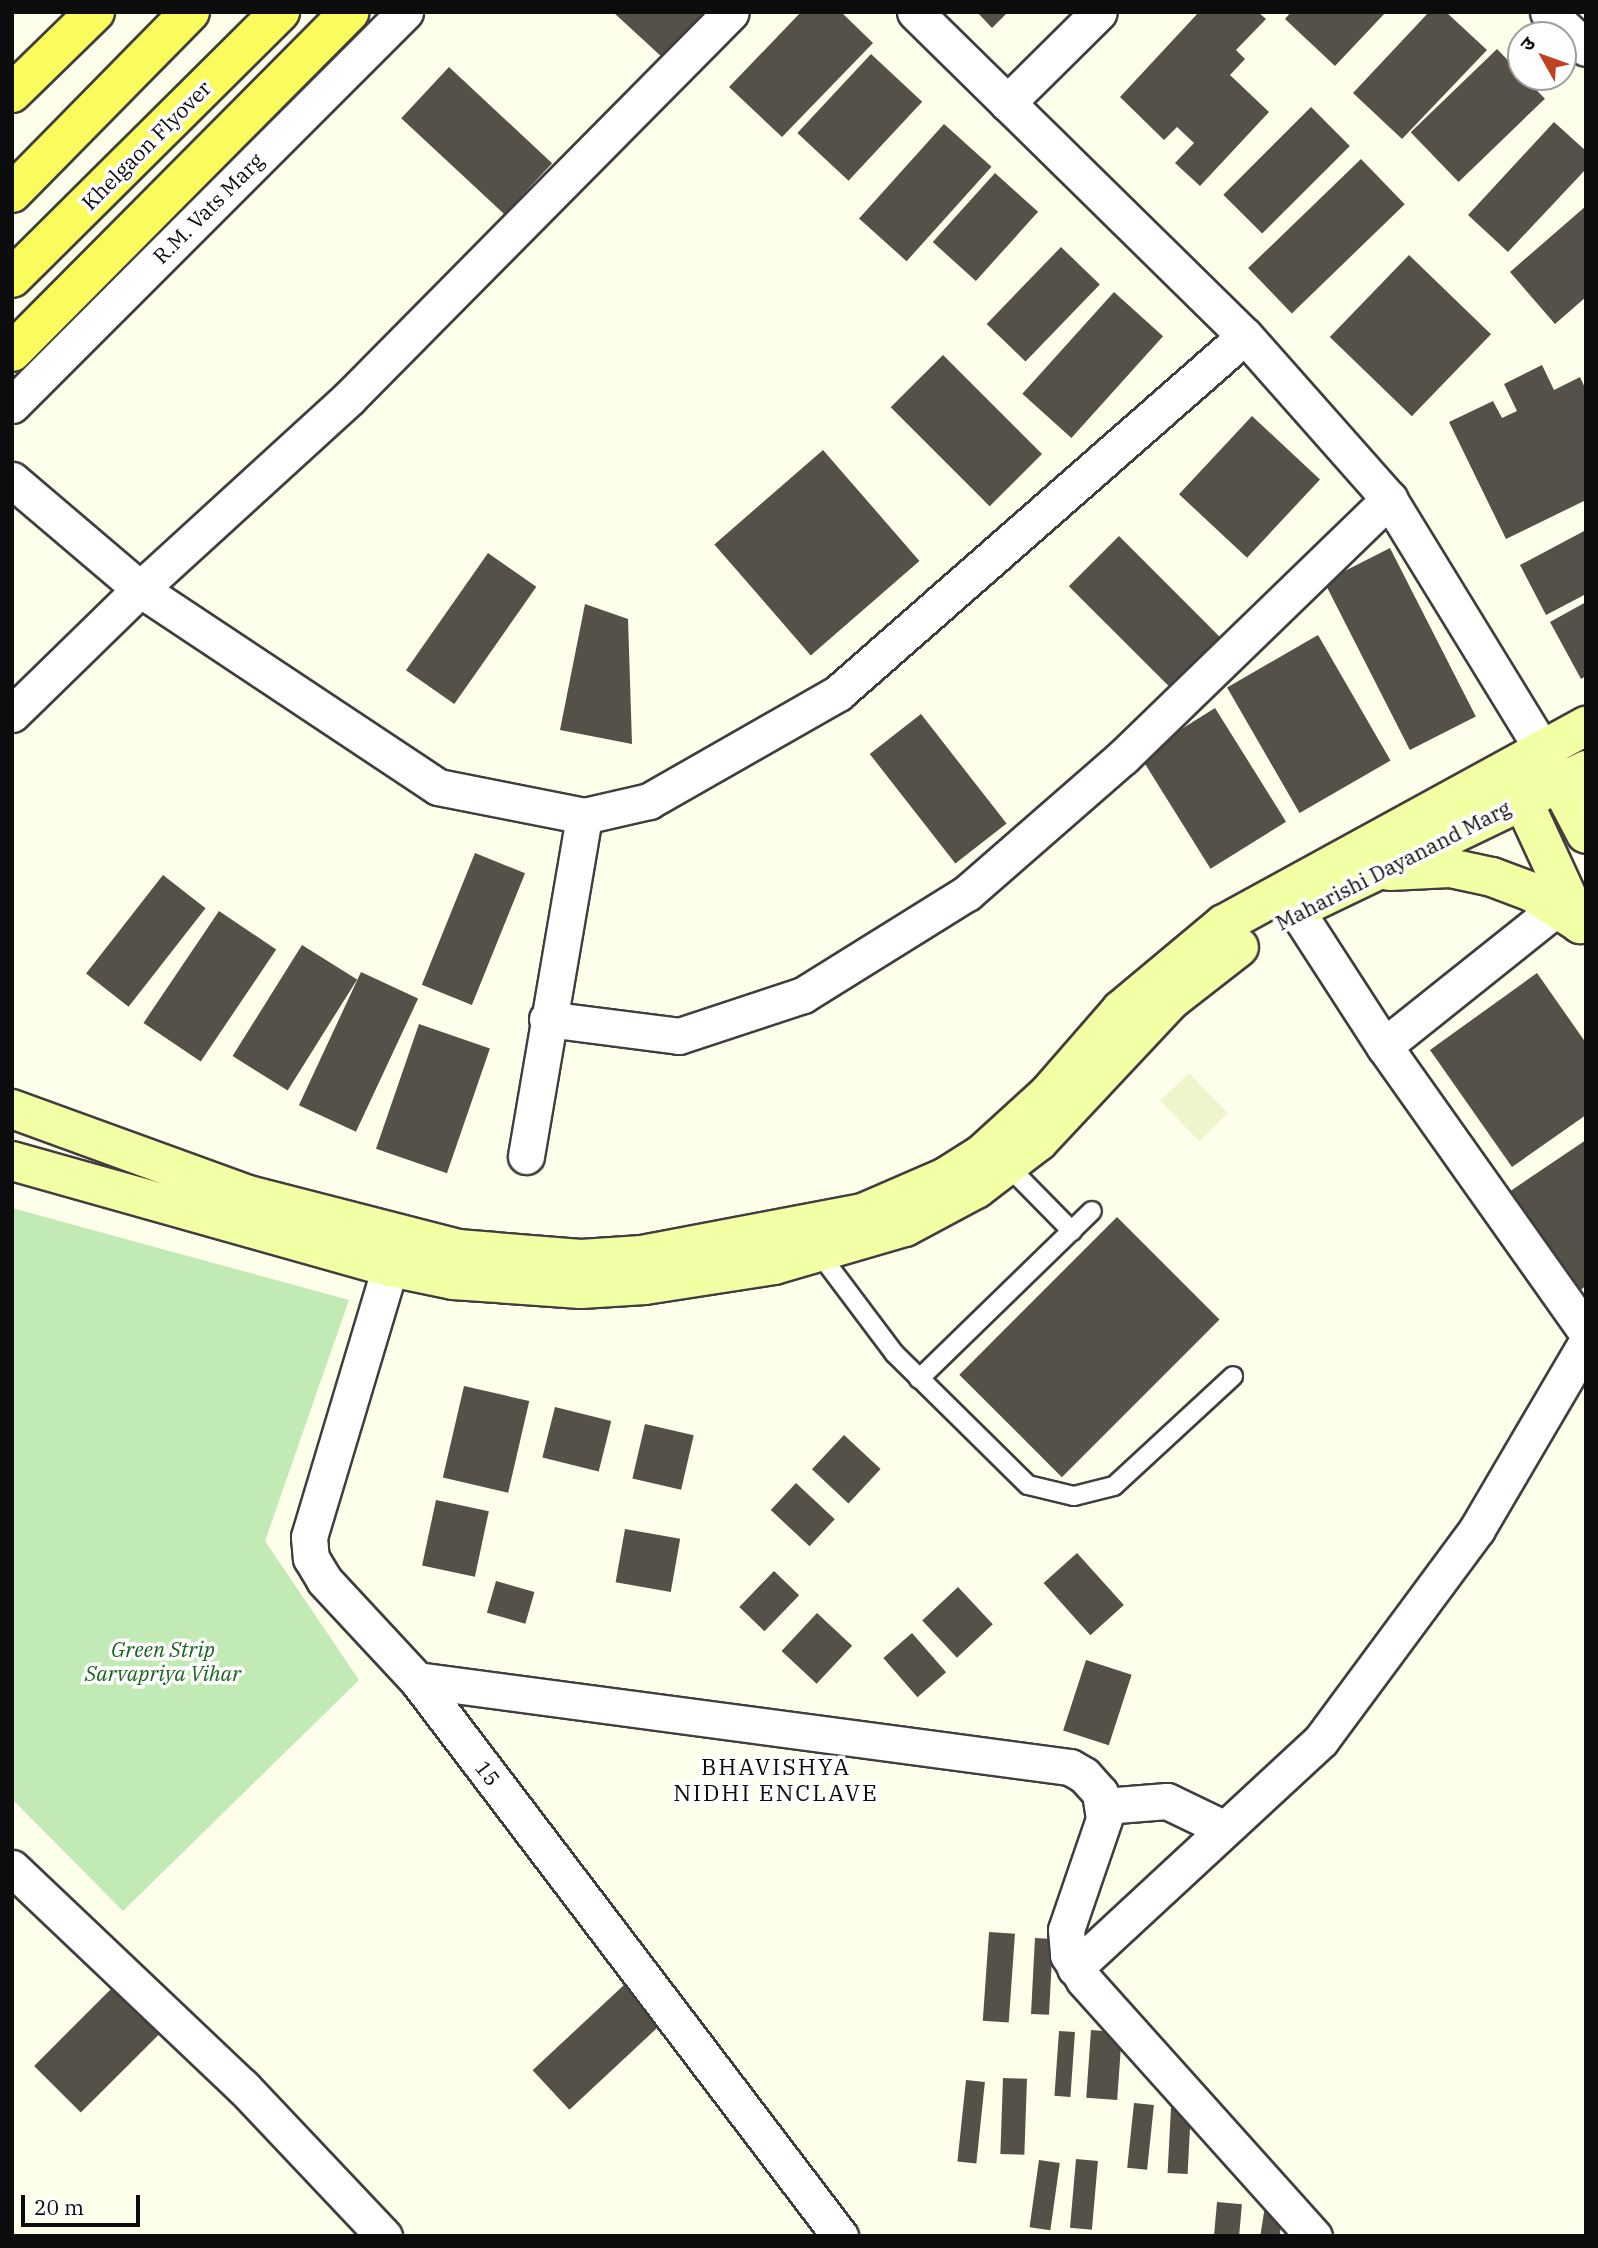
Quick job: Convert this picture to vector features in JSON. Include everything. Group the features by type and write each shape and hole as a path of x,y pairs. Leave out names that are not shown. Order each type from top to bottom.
{"main road":[{"path":"12,93 95,12"},
{"path":"12,193 190,12"},
{"name":"Khelgaon Flyover","path":"12,278 280,12"},
{"path":"12,352 350,12"},
{"name":"Maharishi Dayanand Marg","path":"394,1252 453,1280 581,1289 645,1285 819,1253 917,1221 1009,1167 1068,1113 1171,1000 1231,951 1296,910 1364,876 1514,783 1541,747 1586,726"},
{"path":"1541,747 1573,776 1586,834"},
{"name":"Maharishi Dayanand Marg","path":"394,1252 519,1256 642,1255 863,1213 905,1197 963,1166 1017,1126 1121,1010 1224,924 1514,783 1573,776"},
{"path":"1514,783 1574,921"},
{"path":"1364,876 1450,868 1506,881 1574,921"},
{"path":"12,1109 241,1208"},
{"path":"12,1161 241,1208 394,1252"}],"street":[{"name":"R.M. Vats Marg","path":"12,405 405,12"},
{"path":"12,714 140,589 348,399 731,12"},
{"path":"915,12 1245,336 1389,499 1541,747"},
{"path":"1007,103 1099,12"},
{"path":"1548,12 1586,48"},
{"path":"12,480 140,589 438,787 584,816 649,802 838,693 1245,336"},
{"path":"547,1018 679,1036 803,995 967,893 1123,757 1389,499"},
{"path":"526,1156 547,1018 584,816"},
{"path":"1296,910 1384,1046 1586,1331"},
{"path":"1384,1046 1574,921"},
{"name":"15","path":"394,1252 308,1550 324,1580 416,1680 841,2236"},
{"path":"1075,1968 1330,1728 1477,1530 1586,1343"},
{"path":"416,1680 1070,1767 1094,1785 1104,1807 1066,1930 1065,1941 1075,1968 1314,2236"},
{"path":"1104,1807 1167,1801 1225,1829"},
{"path":"12,1868 243,2087 384,2236"}],"lane":[{"path":"1009,1167 1072,1231"},
{"path":"919,1380 1093,1212"},
{"path":"819,1253 853,1303 919,1380 1028,1485 1074,1496 1114,1486 1234,1376"}],"green space":[{"path":"1189,1073 1228,1113 1199,1141 1160,1101"},
{"name":"Green Strip Sarvapriya Vihar","path":"12,1208 349,1300 265,1541 359,1680 123,1911 12,1799"}],"building":[{"path":"613,12 705,12 663,58"},
{"path":"801,12 841,12 873,43 782,137 729,87"},
{"path":"977,12 1008,12 992,28"},
{"path":"1199,12 1258,12 1266,19 1236,50 1245,59 1230,75 1269,112 1200,186 1175,163 1194,143 1177,127 1164,140 1120,97"},
{"path":"1291,12 1386,12 1335,66 1285,19"},
{"path":"1429,12 1446,12 1487,50 1402,139 1353,93"},
{"path":"1497,49 1507,59 1507,91 1538,91 1545,99 1459,182 1411,132"},
{"path":"871,54 922,102 849,181 797,133"},
{"path":"449,67 552,163 504,214 401,118"},
{"path":"1311,107 1350,146 1262,234 1223,195"},
{"path":"1554,122 1586,151 1586,169 1508,252 1468,215"},
{"path":"944,124 992,167 907,261 859,218"},
{"path":"1361,159 1405,204 1292,313 1248,268"},
{"path":"995,173 1038,212 976,281 933,242"},
{"path":"1586,206 1586,297 1555,324 1510,272"},
{"path":"1061,247 1100,285 1026,361 987,324"},
{"path":"1409,255 1491,334 1412,416 1330,337"},
{"path":"1114,292 1163,336 1071,438 1022,394"},
{"path":"943,355 1042,454 990,506 891,407"},
{"path":"1542,365 1554,390 1580,377 1586,390 1586,500 1506,539 1449,422 1493,401 1502,418 1517,411 1504,384"},
{"path":"1252,416 1320,479 1247,558 1179,494"},
{"path":"823,450 919,561 811,655 714,544"},
{"path":"1586,530 1586,594 1546,615 1520,565"},
{"path":"1119,536 1224,641 1173,691 1069,586"},
{"path":"1390,548 1476,716 1410,750 1324,582"},
{"path":"488,553 536,587 454,704 406,670"},
{"path":"1586,602 1586,676 1581,679 1550,622"},
{"path":"585,604 628,619 632,744 560,730"},
{"path":"1318,635 1390,761 1300,813 1227,688"},
{"path":"1215,708 1286,822 1211,869 1140,755"},
{"path":"921,714 1007,824 955,864 870,754"},
{"path":"475,853 525,873 472,1005 422,985"},
{"path":"163,875 206,908 129,1007 86,974"},
{"path":"219,911 276,950 201,1062 144,1023"},
{"path":"302,945 357,979 288,1091 233,1056"},
{"path":"361,972 418,999 356,1132 299,1105"},
{"path":"1537,973 1586,1043 1586,1115 1512,1167 1430,1050"},
{"path":"419,1024 490,1048 447,1173 376,1149"},
{"path":"1586,1140 1586,1286 1573,1295 1506,1194"},
{"path":"1117,1217 1220,1320 1062,1477 959,1375"},
{"path":"464,1386 529,1401 508,1493 443,1478"},
{"path":"555,1407 611,1421 599,1471 542,1457"},
{"path":"645,1424 694,1435 681,1490 632,1479"},
{"path":"844,1435 881,1469 849,1503 812,1469"},
{"path":"796,1483 835,1519 810,1546 771,1510"},
{"path":"436,1500 489,1511 475,1577 422,1566"},
{"path":"625,1529 680,1539 671,1592 616,1582"},
{"path":"1077,1553 1124,1605 1090,1635 1044,1583"},
{"path":"774,1571 799,1595 764,1631 739,1607"},
{"path":"496,1581 534,1592 525,1624 487,1613"},
{"path":"958,1587 993,1624 957,1658 922,1620"},
{"path":"817,1613 852,1646 817,1684 782,1651"},
{"path":"912,1633 946,1672 917,1697 883,1658"},
{"path":"1086,1660 1132,1675 1109,1745 1063,1730"},
{"path":"989,1932 1015,1934 1009,2023 983,2021"},
{"path":"1035,1938 1053,1939 1049,2015 1031,2014"},
{"path":"624,1985 661,2024 569,2110 533,2070"},
{"path":"114,1986 161,2033 81,2113 34,2066"},
{"path":"1091,2030 1122,2032 1117,2100 1086,2098"},
{"path":"1059,2031 1075,2032 1070,2097 1054,2096"},
{"path":"1003,2078 1027,2079 1024,2155 1000,2154"},
{"path":"966,2080 985,2082 976,2164 957,2162"},
{"path":"1134,2103 1154,2105 1147,2170 1127,2168"},
{"path":"1171,2108 1191,2109 1188,2174 1168,2173"},
{"path":"1076,2159 1098,2161 1092,2230 1070,2228"},
{"path":"1039,2160 1060,2163 1050,2230 1030,2227"},
{"path":"1217,2202 1242,2204 1239,2236 1214,2236"},
{"path":"1265,2206 1284,2209 1279,2236 1260,2236"}],"district":[{"name":"BHAVISHYA NIDHI ENCLAVE","path":"776,1779"}]}
